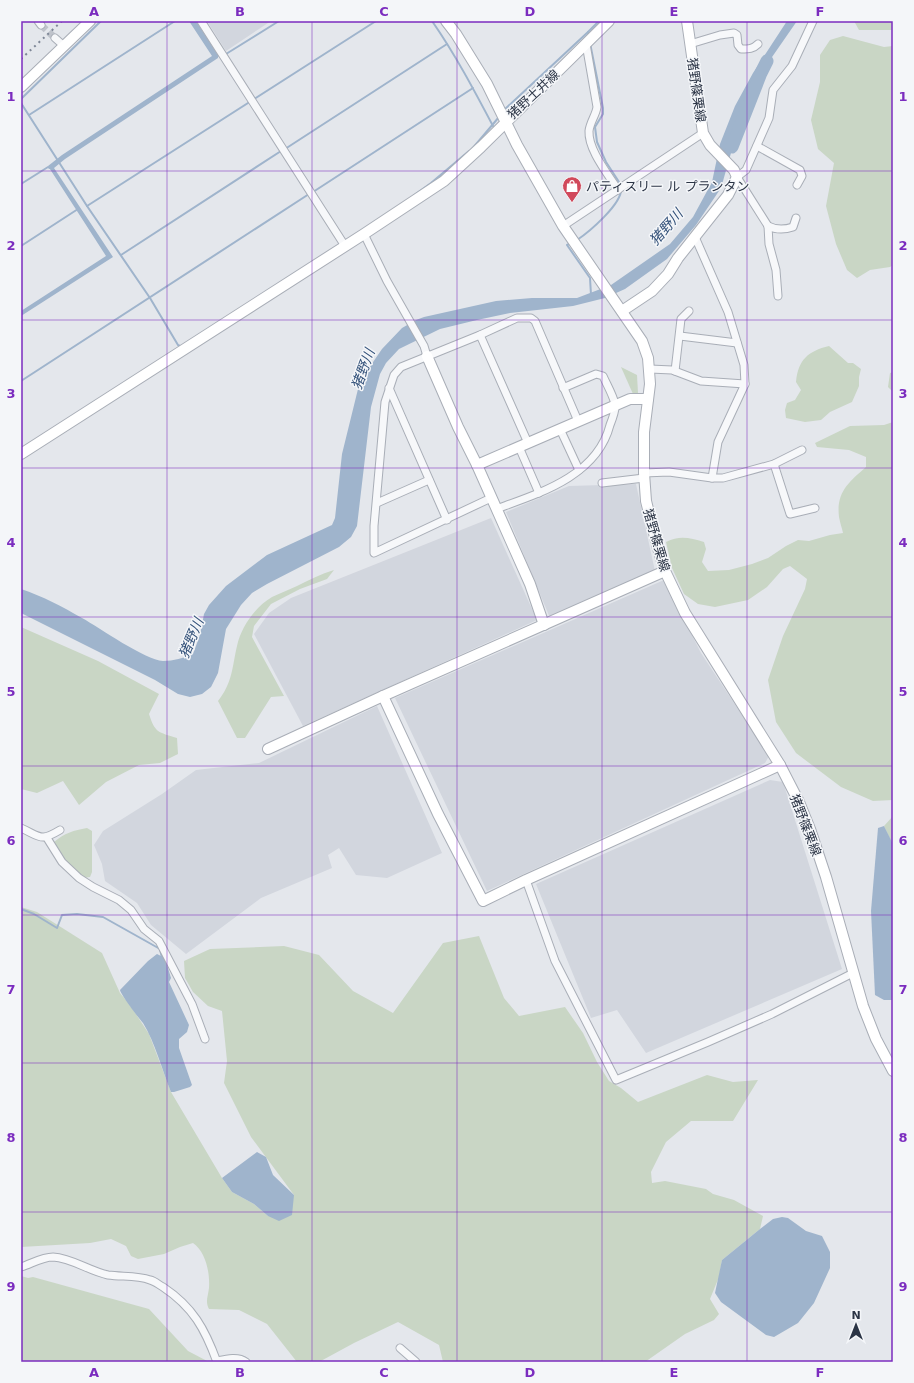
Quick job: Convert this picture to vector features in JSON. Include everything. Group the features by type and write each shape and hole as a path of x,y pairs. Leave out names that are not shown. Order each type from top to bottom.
{"street":[{"path":"21,87 90,21"},
{"path":"201,21 345,246"},
{"name":"猪野土井線","path":"446,21 456,34 487,84 506,121 609,21"},
{"name":"猪野篠栗線","path":"687,21 703,133 710,145 735,174"},
{"path":"735,174 746,170 769,118 773,90 792,66 813,21"},
{"path":"690,44 720,35 734,33 737,35 738,46 741,49 754,48 758,44"},
{"path":"55,38 64,46"},
{"path":"586,44 597,107 596,113 590,125 590,138 596,156 618,190"},
{"path":"21,454 444,181 482,147 506,121"},
{"name":"猪野篠栗線","path":"506,121 517,145 563,226 642,341 650,369 650,384 644,432 644,476 646,501 665,571 685,613 780,765 799,802 810,829 826,877 863,1006 876,1040 893,1071"},
{"path":"563,226 703,133"},
{"path":"757,146 800,170 802,176 797,185"},
{"path":"735,174 768,226 769,244 776,270 778,296"},
{"path":"622,311 652,292 668,274 678,258 728,195 735,174"},
{"path":"768,226 787,229 793,227 796,218"},
{"path":"364,234 387,281 426,351 458,427 477,465 530,584 544,625"},
{"path":"695,236 724,302 744,365 745,384 718,442 712,478"},
{"path":"675,371 681,319 689,311"},
{"path":"491,498 374,553 373,541 385,402 394,375 401,366 426,351 480,335 518,318 530,318 535,321 578,421"},
{"path":"480,335 523,445 539,493"},
{"path":"680,336 737,343"},
{"path":"650,369 675,371 701,381 745,384"},
{"path":"496,509 539,493 576,474 595,457 607,437 616,405 603,376 596,374 563,388"},
{"path":"389,388 447,520"},
{"path":"477,465 630,399 648,399"},
{"path":"560,429 579,470"},
{"path":"602,482 669,472 712,478 723,478 774,464 802,450"},
{"path":"774,464 790,514 815,508"},
{"path":"377,503 430,480"},
{"path":"268,749 383,696 665,571"},
{"path":"383,696 434,807 483,901 780,765"},
{"path":"21,828 42,838 47,838 60,830"},
{"path":"47,838 62,862 68,868 79,878 93,887 119,900 131,910 144,930 159,941 192,1004 205,1040"},
{"path":"526,880 555,961 616,1080 765,1017 853,974"},
{"path":"21,1267 41,1259 53,1257 107,1275 151,1280 170,1292 187,1307 198,1320 206,1334 217,1362 231,1358 244,1360 246,1362"},
{"path":"400,1348 416,1362"}],"shaded area":[{"path":"207,21 271,21 226,51"},
{"path":"636,484 655,571 550,618 506,512 569,486"},
{"path":"491,518 537,620 303,726 254,634 269,613 291,598"},
{"path":"664,580 701,653 769,756 765,763 487,891 395,698"},
{"path":"377,706 442,853 387,878 356,875 339,848 328,855 332,868 261,898 186,954 151,925 137,903 105,881 102,864 94,845 103,831 162,794 196,770 259,763"},
{"path":"770,780 783,782 842,969 646,1053 617,1010 591,1018 536,884"}],"green space":[{"path":"854,21 893,21 893,30 859,30"},
{"path":"843,36 884,47 893,46 893,265 890,267 870,270 857,278 847,270 836,244 826,206 834,163 818,149 811,120 820,82 820,55 830,40"},
{"path":"829,346 848,363 853,363 861,369 859,386 852,402 830,412 821,420 805,422 786,418 785,410 787,403 795,400 801,390 796,382 797,374 802,362 815,351"},
{"path":"621,367 637,375 638,393 633,394"},
{"path":"893,372 893,392 888,387 890,373"},
{"path":"893,422 893,800 873,801 841,787 796,753 776,722 768,680 783,636 805,589 807,579 790,566 783,569 767,587 748,600 715,607 698,604 684,594 672,568 666,542 676,538 690,538 704,542 706,549 702,562 708,571 729,570 768,558 798,540 809,541 843,533 839,517 842,494 849,483 866,467 866,457 849,450 817,447 815,443 850,426 884,425"},
{"path":"334,570 327,579 300,589 271,604 254,626 252,637 284,696 271,697 245,738 237,738 218,701 227,687 239,639 245,625 260,606 272,597"},
{"path":"21,627 98,661 159,694 149,714 153,725 158,731 177,738 178,754 160,763 139,765 106,782 79,805 63,781 37,793 21,789"},
{"path":"893,816 893,845 884,826"},
{"path":"87,828 92,831 92,872 90,877 84,878 64,860 54,842 70,832"},
{"path":"21,907 37,912 102,953 120,993 130,1005 149,1034 171,1092 222,1178 232,1192 254,1204 268,1216 294,1195 251,1137 224,1083 227,1061 222,1011 208,1006 193,992 185,978 184,961 210,949 284,946 319,955 353,991 393,1013 443,943 479,936 504,998 519,1016 565,1007 583,1033 597,1062 609,1081 621,1088 638,1102 707,1075 733,1082 758,1080 733,1121 691,1121 666,1142 651,1172 652,1183 665,1181 706,1189 713,1194 734,1200 763,1216 760,1229 722,1260 719,1277 710,1299 719,1314 714,1320 685,1334 645,1362 443,1362 439,1345 398,1322 319,1362 297,1362 267,1324 239,1310 209,1309 207,1301 209,1288 208,1270 204,1257 193,1243 164,1254 138,1259 131,1256 126,1246 111,1239 90,1243 21,1247"},
{"path":"21,1276 28,1278 33,1277 149,1309 188,1351 209,1362 21,1362"}],"water":[{"path":"189,21 196,21 218,55 218,58 65,159 54,168 113,257 21,316 21,311 106,256 48,166 62,155 212,56"},
{"path":"787,21 797,21 761,73 737,132 721,188 696,225 667,259 625,289 605,298 573,306 510,313 440,329 399,349 386,363 380,374 371,407 357,526 351,537 339,547 252,593 241,605 226,629 218,673 211,687 202,694 190,697 178,694 155,680 21,613 21,589 60,606 134,650 155,659 163,661 171,660 193,654 200,635 204,614 209,605 226,586 267,555 332,525 335,518 342,454 358,389 369,368 382,349 402,328 424,317 496,301 532,298 577,298 611,285 670,244 693,217 712,182 720,144 735,106 753,73"},
{"path":"884,826 893,844 893,1000 884,1000 875,995 871,911 878,828"},
{"path":"157,954 165,958 171,978 169,982 189,1025 187,1032 179,1039 179,1048 192,1085 174,1092 171,1092 155,1047 143,1023 126,1001 120,990 148,961"},
{"path":"257,1152 266,1157 273,1175 294,1195 292,1215 279,1221 268,1216 254,1204 232,1192 222,1178"},
{"path":"782,1217 788,1218 806,1231 822,1236 830,1252 830,1268 814,1303 798,1323 774,1337 766,1335 721,1302 715,1293 722,1260 773,1219"}],"waterway":[{"path":"21,99 101,21"},
{"path":"29,115 175,21"},
{"path":"216,56 226,54 279,21"},
{"path":"87,206 376,21"},
{"path":"432,21 456,59 493,126"},
{"path":"588,33 599,21"},
{"path":"504,110 588,32"},
{"path":"590,43 603,108 603,114 595,127 597,142 606,162 621,185"},
{"path":"285,149 447,44"},
{"name":"猪野川","path":"732,147 767,61"},
{"path":"313,192 473,88"},
{"path":"21,103 87,206 150,298 178,345 182,347"},
{"path":"472,149 499,117"},
{"path":"121,255 281,151"},
{"path":"413,196 469,151"},
{"path":"21,184 48,167 50,168"},
{"path":"577,240 611,210 620,195 621,189"},
{"path":"21,381 309,194"},
{"path":"21,246 78,209"},
{"path":"571,243 567,245 590,278 591,295"},
{"path":"21,909 34,914 57,928 62,915 77,914 103,917 160,949 162,958"}],"tunnel":[{"path":"41,25 55,38"}],"railway":[{"path":"21,59 62,21"}],"place":[{"name":"パティスリー ル プランタン","path":"572,203"}]}
